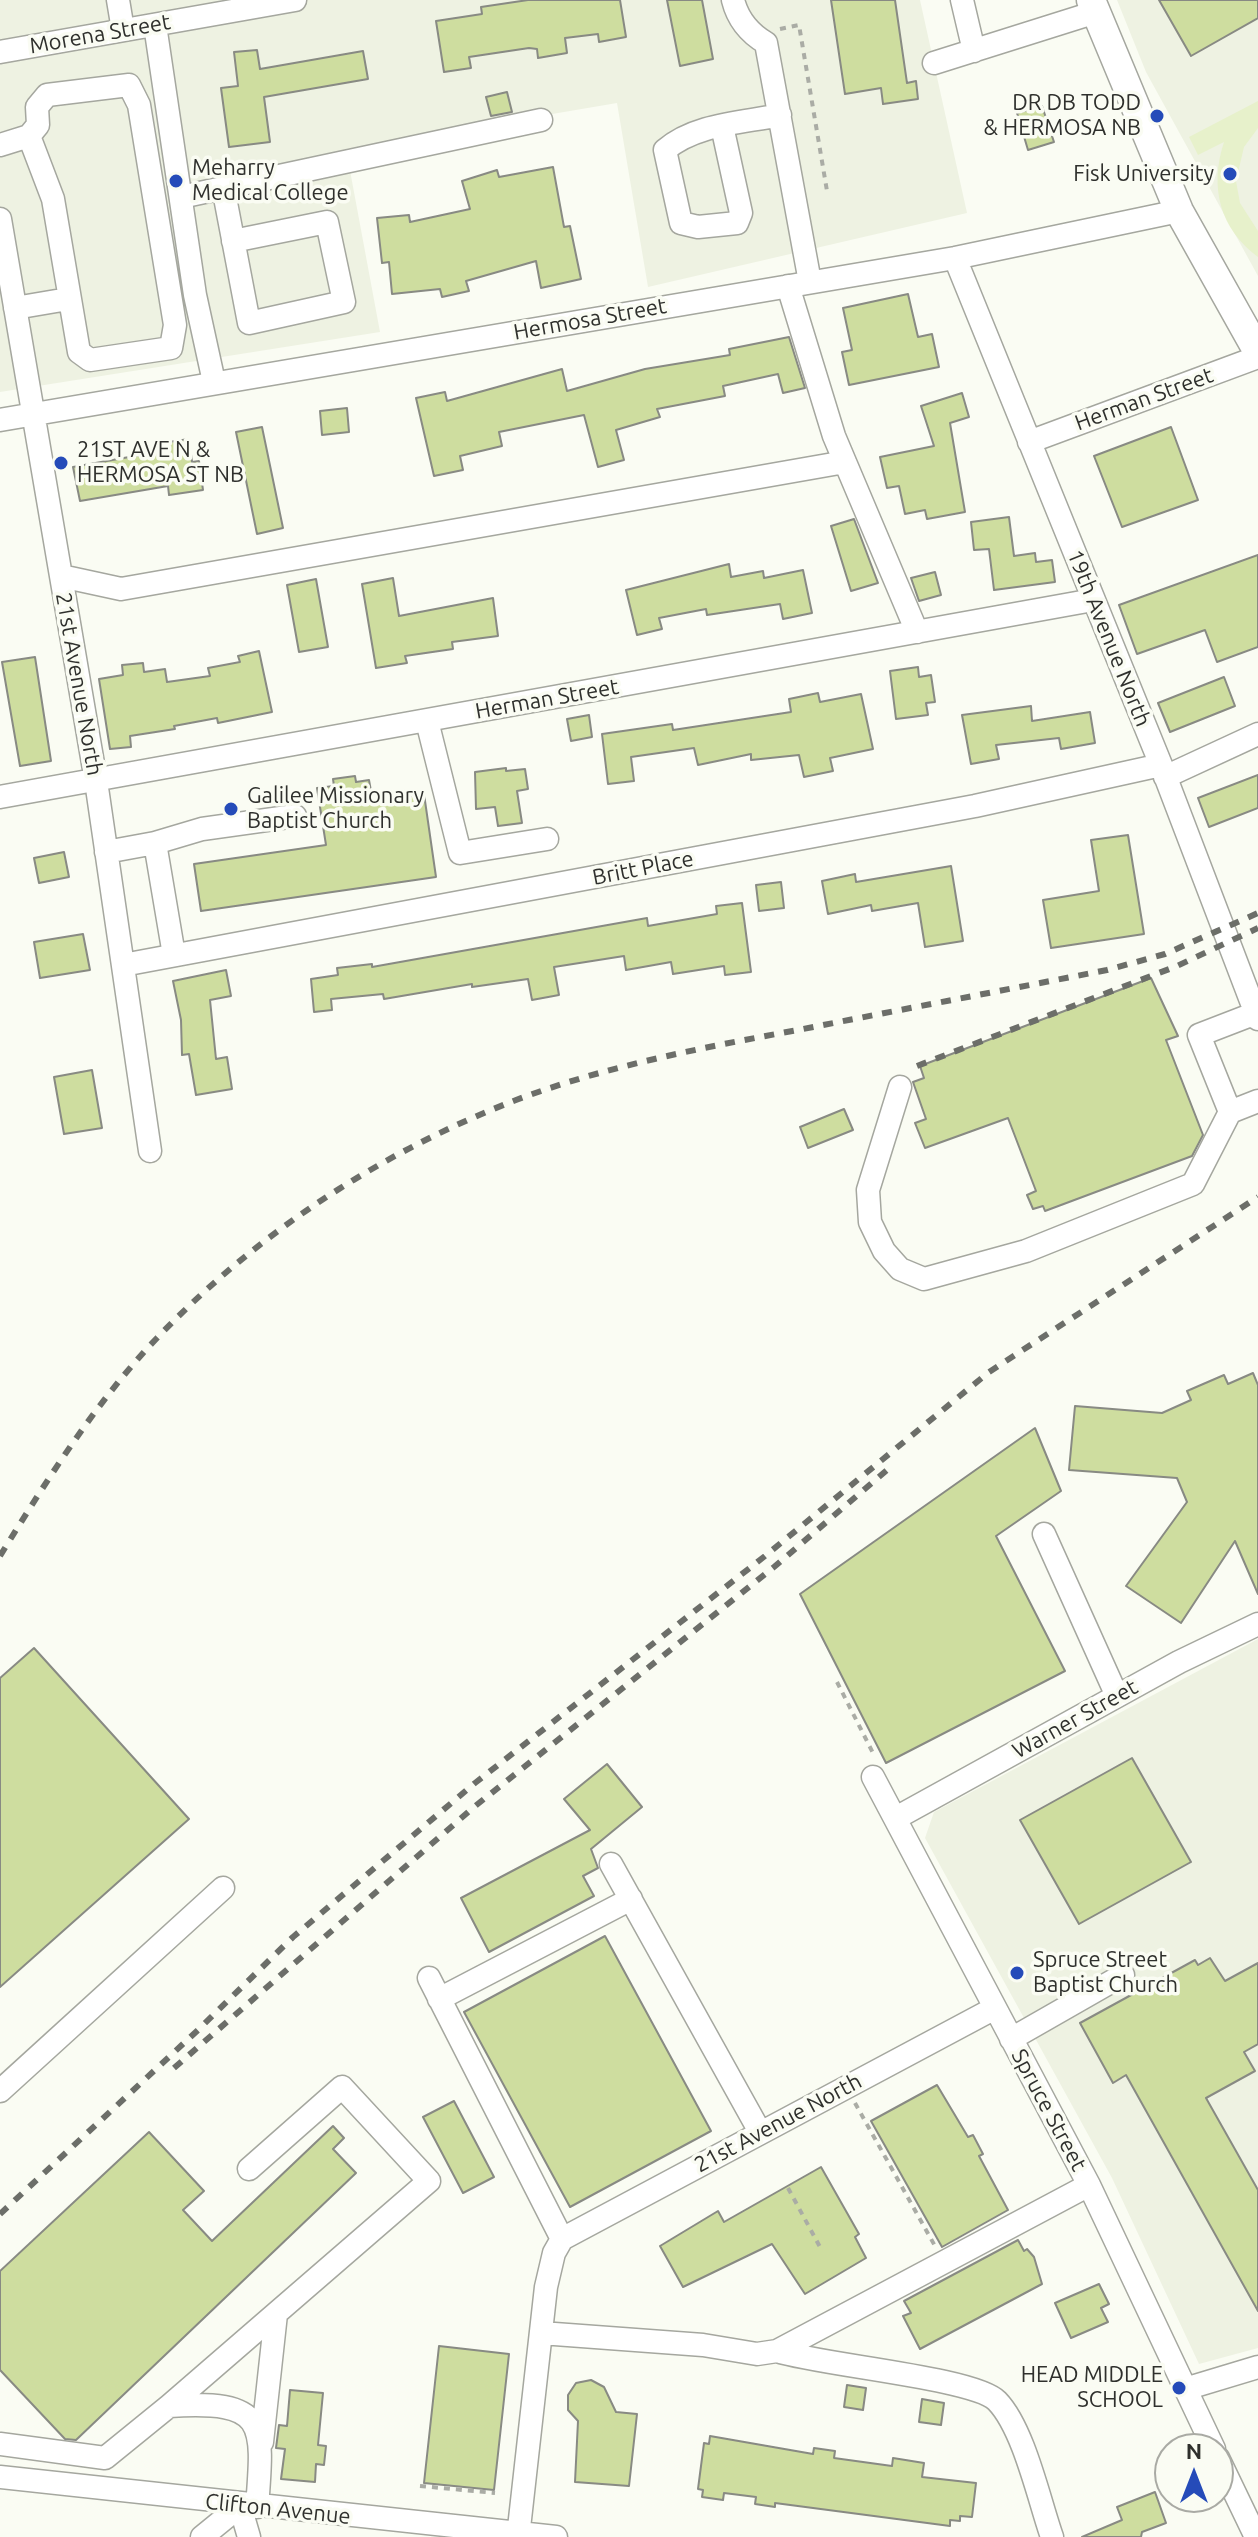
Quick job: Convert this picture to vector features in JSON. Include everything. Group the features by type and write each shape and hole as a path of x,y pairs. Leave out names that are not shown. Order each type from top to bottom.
{"main road":[{"path":"1094,6 1179,211 1258,354"}],"street":[{"path":"118,0 123,30"},
{"name":"Morena Street","path":"0,52 155,25 185,10 295,0"},
{"path":"733,0 736,13 751,34 766,43 780,115 799,284 845,462 917,632"},
{"path":"962,0 974,51"},
{"path":"934,63 1094,6"},
{"path":"155,25 195,295 214,382"},
{"path":"0,145 29,136 38,125 37,107 47,95 129,85 139,105 175,338 171,348 90,360 79,352 53,199 29,136"},
{"path":"722,126 741,213 737,223 698,227 681,223 665,150 681,136 722,126 780,115"},
{"path":"181,197 541,120"},
{"path":"223,187 233,241 249,323 344,302 327,222 233,241"},
{"name":"Hermosa Street","path":"0,420 955,258 1179,211"},
{"name":"21st Avenue North","path":"0,219 96,781 150,1151"},
{"name":"19th Avenue North","path":"955,258 1163,771 1257,1016"},
{"path":"15,308 68,299"},
{"name":"Herman Street","path":"1029,442 1258,354"},
{"path":"61,576 121,589 845,462"},
{"name":"Herman Street","path":"0,797 1093,600"},
{"path":"427,721 460,853 547,839"},
{"name":"Britt Place","path":"123,965 1163,771 1258,734"},
{"path":"106,852 155,843 202,829 295,816"},
{"path":"155,843 174,955"},
{"path":"1230,1112 1199,1035 1257,1016"},
{"path":"900,1087 868,1190 870,1222 884,1251 900,1269 924,1279 1026,1251 1193,1184 1230,1112 1258,1101"},
{"path":"1044,1534 1117,1696"},
{"name":"Warner Street","path":"896,1818 1117,1696 1258,1624"},
{"name":"Spruce Street","path":"875,1770 896,1818 1089,2185 1206,2433"},
{"path":"611,1864 760,2132"},
{"path":"0,2091 223,1888"},
{"path":"439,1999 631,1899"},
{"path":"1011,2039 1123,1975"},
{"path":"429,1978 562,2239 549,2266 518,2535"},
{"name":"21st Avenue North","path":"562,2239 995,2008"},
{"path":"0,2444 105,2458 429,2181 342,2087 249,2169"},
{"path":"541,2333 703,2345 757,2354 777,2351 1089,2185"},
{"path":"249,2537 248,2506 262,2443 276,2314"},
{"path":"777,2351 804,2360 948,2383 978,2390 996,2399 1014,2430 1052,2537"},
{"path":"1185,2389 1258,2367"},
{"path":"169,2406 199,2404 246,2415 256,2425 262,2443"},
{"name":"Clifton Avenue","path":"0,2477 556,2537"},
{"path":"1234,2491 1256,2537"},
{"path":"202,2537 248,2506"}],"path":[{"path":"771,32 799,25 827,191"},
{"path":"837,1682 875,1770"},
{"path":"845,2087 944,2262"},
{"path":"788,2188 820,2247"},
{"path":"420,2486 495,2493"}],"shaded area":[{"name":"Meharry Medical College","path":"0,0 920,0 967,213 648,287 617,103 346,149 380,332 0,392"},
{"name":"Fisk University","path":"1117,0 1258,0 1258,276 1146,72"},
{"path":"1258,1639 1258,2348 1199,2364 1112,2178 925,1838 934,1812"}],"green space":[{"path":"1258,101 1258,128 1244,147 1236,181 1240,203 1258,231 1258,257 1235,234 1221,206 1218,175 1224,142 1198,155 1189,137"}],"building":[{"path":"528,0 620,0 626,37 599,42 598,34 565,38 567,53 538,58 537,49 529,48 469,57 471,68 444,72 436,21 482,14 481,7"},
{"path":"667,0 702,0 713,59 680,66"},
{"path":"831,0 895,0 907,83 916,81 918,99 883,104 881,88 845,94"},
{"path":"1159,0 1258,0 1258,18 1191,56"},
{"path":"257,50 260,69 363,51 368,79 264,97 270,142 229,147 221,88 238,86 234,52"},
{"path":"507,92 512,112 491,116 486,97"},
{"path":"1042,106 1054,142 1028,150 1017,113"},
{"path":"553,167 564,227 570,226 581,279 541,288 536,261 466,281 469,291 442,297 440,289 392,294 389,262 382,263 377,218 409,215 410,222 470,209 462,181 497,170 499,177"},
{"path":"908,294 918,337 932,334 939,367 849,385 842,352 852,350 843,308"},
{"path":"789,337 805,388 783,393 778,374 723,386 725,396 657,409 660,417 616,430 624,460 598,467 584,415 499,432 502,446 460,456 463,470 434,476 416,398 445,392 447,401 562,369 567,391 645,369 730,355 729,349"},
{"path":"962,393 969,417 950,423 965,512 927,519 925,510 905,514 899,486 887,488 880,457 934,446 921,406"},
{"path":"347,408 349,432 322,435 320,411"},
{"path":"262,427 283,528 257,534 236,432"},
{"path":"1171,427 1198,500 1122,527 1094,456"},
{"path":"189,439 192,462 199,461 203,490 169,495 168,486 80,501 73,467 163,451 162,443"},
{"path":"1009,517 1014,556 1035,553 1036,562 1052,560 1055,582 994,590 989,549 974,550 971,522"},
{"path":"854,519 878,583 851,591 831,526"},
{"path":"1258,555 1258,647 1217,662 1205,630 1137,654 1119,605"},
{"path":"729,564 731,577 763,571 764,578 803,570 812,613 783,619 780,604 707,615 706,609 659,618 662,629 637,635 626,590"},
{"path":"935,572 941,595 919,601 911,578"},
{"path":"393,578 399,616 493,598 498,636 452,642 453,649 405,656 407,663 376,668 362,584"},
{"path":"316,579 328,647 299,652 287,585"},
{"path":"259,651 272,712 218,723 217,718 130,736 131,747 110,749 99,679 123,675 122,665 143,663 144,672 165,669 167,682 210,676 208,668 240,662 238,656"},
{"path":"35,657 51,761 20,766 2,662"},
{"path":"918,667 919,677 931,675 935,702 926,703 928,715 896,719 890,671"},
{"path":"1224,677 1235,706 1170,732 1158,703"},
{"path":"818,693 820,702 861,694 873,749 830,758 833,771 804,777 799,755 751,760 751,754 698,765 694,748 631,757 634,781 608,784 602,734 672,724 673,730 791,712 789,699"},
{"path":"1031,706 1032,721 1090,712 1095,743 1061,749 1059,738 996,745 999,759 971,764 962,715"},
{"path":"589,715 592,737 571,741 567,719"},
{"path":"506,768 506,771 525,769 528,789 517,791 522,823 498,826 495,807 476,809 475,772"},
{"path":"1258,775 1258,808 1209,827 1198,798"},
{"path":"355,776 356,782 369,780 373,802 424,794 436,877 201,911 194,864 326,845 317,788 334,786 333,779"},
{"path":"1128,835 1144,934 1051,948 1043,900 1099,891 1091,840"},
{"path":"64,852 69,877 39,883 34,858"},
{"path":"951,866 963,941 925,947 918,903 872,911 871,905 828,914 822,881 855,874 856,882"},
{"path":"781,882 784,908 759,911 756,885"},
{"path":"742,903 751,972 725,975 724,966 673,974 671,962 626,970 624,956 554,967 559,995 532,1000 528,979 472,987 472,984 384,999 383,994 331,999 332,1010 314,1012 311,979 338,975 337,968 372,964 372,967 647,918 648,926 717,914 716,906"},
{"path":"83,934 90,970 40,978 34,942"},
{"path":"226,970 231,996 210,1000 216,1059 227,1057 232,1089 196,1095 189,1054 182,1055 181,1020 173,981"},
{"path":"1151,978 1178,1036 1166,1040 1203,1135 1192,1156 1045,1211 1043,1206 1033,1209 1027,1195 1036,1191 1008,1118 925,1148 915,1123 926,1119 913,1082 924,1078 920,1066"},
{"path":"92,1070 102,1128 64,1134 54,1077"},
{"path":"844,1109 853,1130 808,1148 800,1127"},
{"path":"1253,1373 1258,1385 1258,1594 1235,1541 1181,1623 1126,1586 1187,1502 1177,1478 1069,1470 1075,1406 1162,1413 1191,1400 1187,1391 1224,1375 1228,1384"},
{"path":"1035,1428 1061,1491 996,1536 1065,1671 886,1763 800,1594"},
{"path":"34,1648 189,1819 0,1987 0,1678"},
{"path":"1132,1758 1191,1862 1079,1924 1020,1820"},
{"path":"607,1764 642,1807 591,1849 598,1868 583,1876 594,1896 489,1952 461,1898 590,1830 564,1799"},
{"path":"605,1936 711,2131 570,2207 464,2012"},
{"path":"1210,1958 1225,1981 1258,1963 1258,2044 1244,2052 1255,2071 1206,2098 1258,2190 1258,2311 1126,2075 1113,2083 1080,2023 1195,1960 1198,1965"},
{"path":"937,2085 968,2137 973,2135 983,2154 979,2156 1008,2210 942,2247 871,2121"},
{"path":"454,2101 494,2177 463,2193 423,2117"},
{"path":"333,2126 344,2138 333,2149 356,2173 76,2440 65,2439 0,2370 0,2271 149,2132 204,2191 183,2210 212,2241"},
{"path":"821,2167 859,2234 855,2237 866,2258 805,2294 772,2244 683,2287 660,2246 718,2211 724,2222"},
{"path":"1018,2240 1024,2251 1027,2249 1034,2257 1042,2284 920,2349 903,2316 911,2313 904,2301"},
{"path":"1099,2284 1109,2304 1101,2308 1108,2322 1071,2338 1055,2303"},
{"path":"439,2346 509,2354 494,2490 424,2483"},
{"path":"591,2380 604,2387 616,2412 637,2414 629,2486 575,2482 578,2421 568,2410 568,2395 576,2383"},
{"path":"847,2385 866,2388 863,2410 844,2407"},
{"path":"290,2390 323,2393 318,2445 326,2446 324,2465 316,2464 315,2482 281,2479 285,2449 276,2448 279,2425 287,2426"},
{"path":"922,2399 944,2403 941,2425 919,2422"},
{"path":"710,2436 813,2454 814,2448 835,2451 834,2458 892,2466 893,2458 924,2463 922,2477 976,2483 972,2517 960,2516 960,2521 950,2520 950,2526 775,2503 775,2507 755,2504 756,2497 724,2493 723,2500 702,2497 703,2490 698,2489 704,2443 709,2444"},
{"path":"1154,2492 1154,2513 1162,2513 1166,2523 1142,2532 1141,2537 1082,2537 1122,2520 1117,2507"}],"railway":[{"path":"0,1556 92,1416 157,1338 236,1264 279,1230 369,1170 417,1144 516,1100 622,1067 694,1050 1107,970 1165,954 1258,913"},
{"path":"917,1066 1177,966 1258,928"},
{"path":"0,2214 293,1937 475,1783 765,1556 989,1372 1258,1197"},
{"path":"174,2068 474,1807 774,1567 894,1464"}],"place":[{"name":"DR DB TODD & HERMOSA NB","path":"1157,116"},
{"name":"Fisk University","path":"1230,174"},
{"name":"Meharry Medical College","path":"176,181"},
{"name":"21ST AVE N & HERMOSA ST NB","path":"61,463"},
{"name":"Galilee Missionary Baptist Church","path":"231,809"},
{"name":"Spruce Street Baptist Church","path":"1017,1973"},
{"name":"HEAD MIDDLE SCHOOL","path":"1179,2388"}]}
